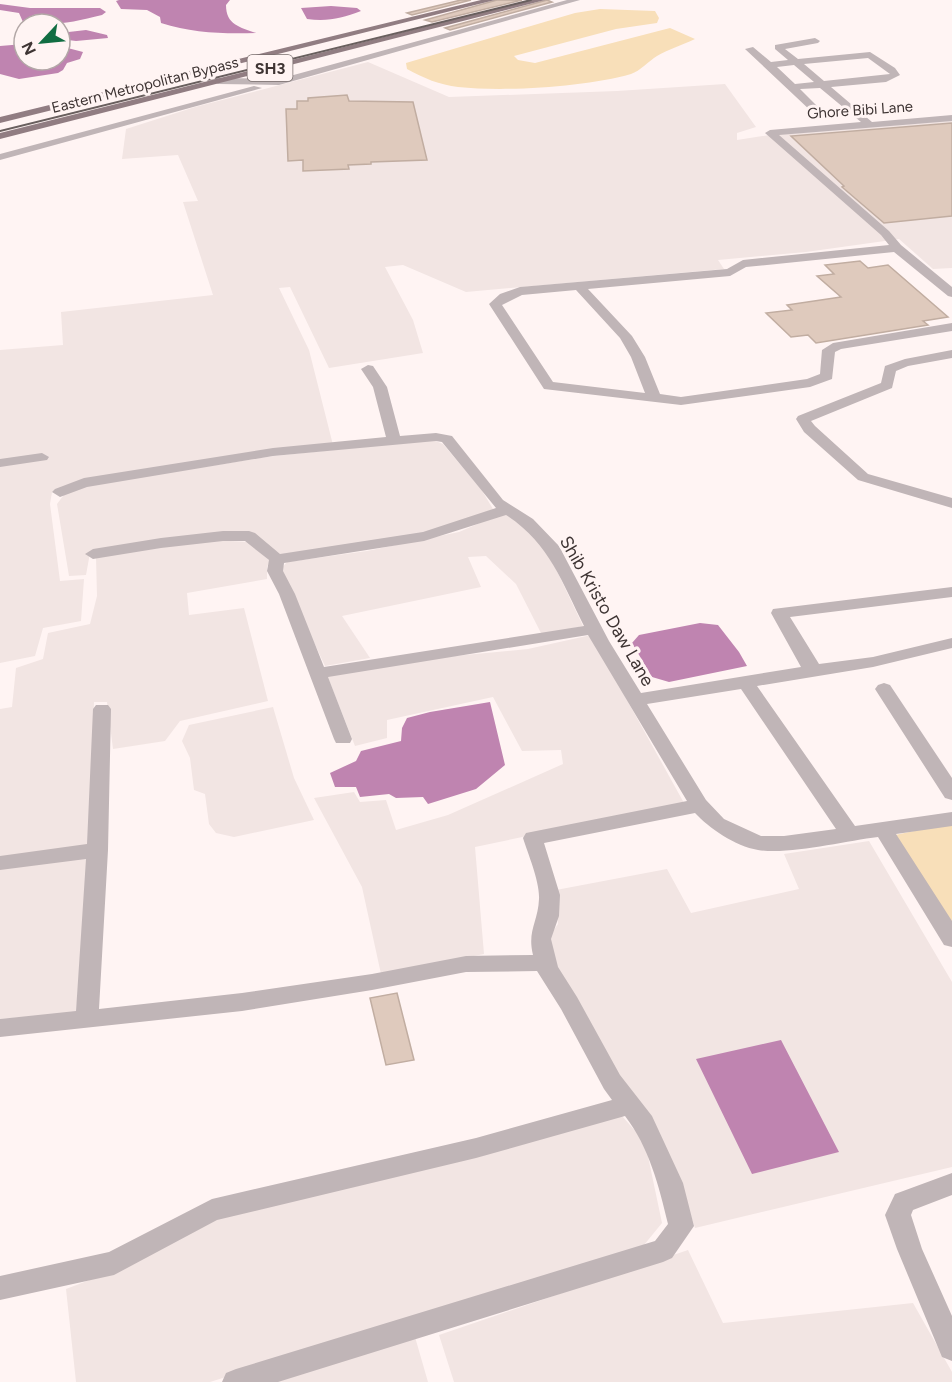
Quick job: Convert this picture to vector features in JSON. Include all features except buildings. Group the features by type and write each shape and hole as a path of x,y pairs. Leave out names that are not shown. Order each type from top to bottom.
{"main road":[{"name":"Eastern Metropolitan Bypass","path":"0,120 491,0"},
{"name":"Eastern Metropolitan Bypass","path":"0,136 541,0"}],"street":[{"path":"0,157 576,0"},
{"path":"362,60 399,36"},
{"path":"815,41 778,47 869,124"},
{"path":"750,49 816,110"},
{"path":"768,65 870,55 892,70 895,75 886,79 793,87"},
{"path":"196,73 218,81 279,82"},
{"name":"Ghore Bibi Lane","path":"897,248 885,233 770,133 952,118"},
{"path":"952,293 897,248 743,264 730,272 520,291 504,297 495,304 549,386 681,401 810,383 827,376 829,350 838,346 952,327"},
{"path":"579,286 625,336 638,357 654,398"},
{"path":"952,354 905,363 890,369 887,385 803,419 809,429 863,477 952,503"},
{"path":"368,369 380,387 394,441"},
{"name":"Shib Kristo Daw Lane","path":"60,492 84,483 273,452 436,437 447,439 498,503 527,522 554,549 594,629 635,700 699,805 717,824 758,843 784,843 952,819"},
{"path":"0,463 42,457"},
{"path":"93,554 161,543 223,536 249,536 277,559 367,547 423,536 462,526 508,509"},
{"path":"277,559 275,571 287,594 319,673 343,739"},
{"path":"808,670 812,665 779,613 952,592"},
{"path":"319,673 389,660 542,641 594,629"},
{"path":"635,700 746,683 808,670 873,662 952,643"},
{"path":"746,683 849,833"},
{"path":"884,689 952,793"},
{"path":"87,1019 98,850 102,710"},
{"path":"236,1382 663,1250 681,1226 671,1183 644,1123 612,1082 569,1003 547,969 540,939 548,916 550,895 533,838 699,805"},
{"path":"884,830 952,939"},
{"path":"0,863 98,850"},
{"path":"0,1028 242,1002 372,982 465,964 546,963"},
{"path":"0,1288 114,1263 212,1210 476,1148 630,1106"},
{"path":"952,1184 904,1202 898,1215 907,1245 935,1303 952,1348"}],"shaded area":[{"path":"230,0 226,5 231,21 239,27 256,33 184,29 161,23 160,17 147,10 121,9 116,1"},
{"path":"0,4 30,8 100,8 106,12 72,22 72,12 0,10"},
{"path":"331,6 357,8 361,11 335,19 315,20 307,19 301,8"},
{"path":"600,9 655,11 659,18 657,23 616,29 514,56 518,60 535,63 670,28 695,39 654,58 631,74 569,85 499,89 458,87 432,81 407,69 406,63 575,13"},
{"path":"86,30 107,35 108,38 72,40 72,32"},
{"path":"12,45 12,72 60,72 19,79 0,74 0,46"},
{"path":"72,49 83,52 80,59 72,61"},
{"path":"368,62 449,97 617,91 725,84 756,127 737,133 737,140 776,134 952,119 952,268 933,269 899,239 806,252 718,260 724,269 466,292 403,265 385,267 413,320 423,353 329,368 290,287 279,288 309,350 333,445 83,481 52,492 50,504 60,581 84,579 81,621 43,628 35,656 0,663 0,350 63,345 61,312 213,295 183,202 198,201 178,155 122,159 126,129 195,107"},
{"path":"433,440 443,444 481,489 493,509 454,526 412,535 277,555 253,533 90,553 86,575 69,576 57,504 66,492 88,485 274,456"},
{"path":"503,513 523,524 547,550 583,626 542,635 516,584 486,556 468,557 481,587 342,616 370,658 325,666 280,570 287,562 367,551 459,532"},
{"path":"213,540 248,542 270,561 267,567 267,579 187,593 189,615 244,608 268,701 180,721 165,741 113,749 107,702 94,702 89,848 0,859 0,709 12,707 16,668 43,659 48,633 90,624 97,596 96,557"},
{"path":"700,623 718,625 747,666 669,682 652,677 632,643 639,635"},
{"path":"591,635 684,803 475,847 484,954 381,974 362,887 314,798 354,792 360,802 386,800 396,830 448,815 563,764 561,750 522,751 493,697 387,720 387,738 355,746 327,675 412,660 528,649"},
{"path":"490,702 505,765 476,789 428,804 423,797 396,798 389,794 360,797 356,787 335,787 330,773 356,761 361,751 401,741 402,728 407,718"},
{"path":"273,707 294,778 314,820 234,837 216,833 209,824 205,794 194,790 190,758 182,741 189,725"},
{"path":"952,823 952,922 895,835"},
{"path":"869,841 952,982 952,1167 695,1228 680,1183 556,967 546,941 558,924 556,890 667,869 691,913 799,889 784,854"},
{"path":"89,857 76,1013 0,1019 0,869"},
{"path":"781,1040 839,1152 752,1174 696,1059"},
{"path":"622,1116 645,1142 662,1223 644,1245 210,1382 76,1382 66,1289 121,1268 210,1219"},
{"path":"688,1250 723,1323 913,1303 952,1372 952,1382 454,1382 439,1335"},
{"path":"415,1337 428,1382 264,1382"}],"railway":[{"path":"0,131 531,0"}]}
